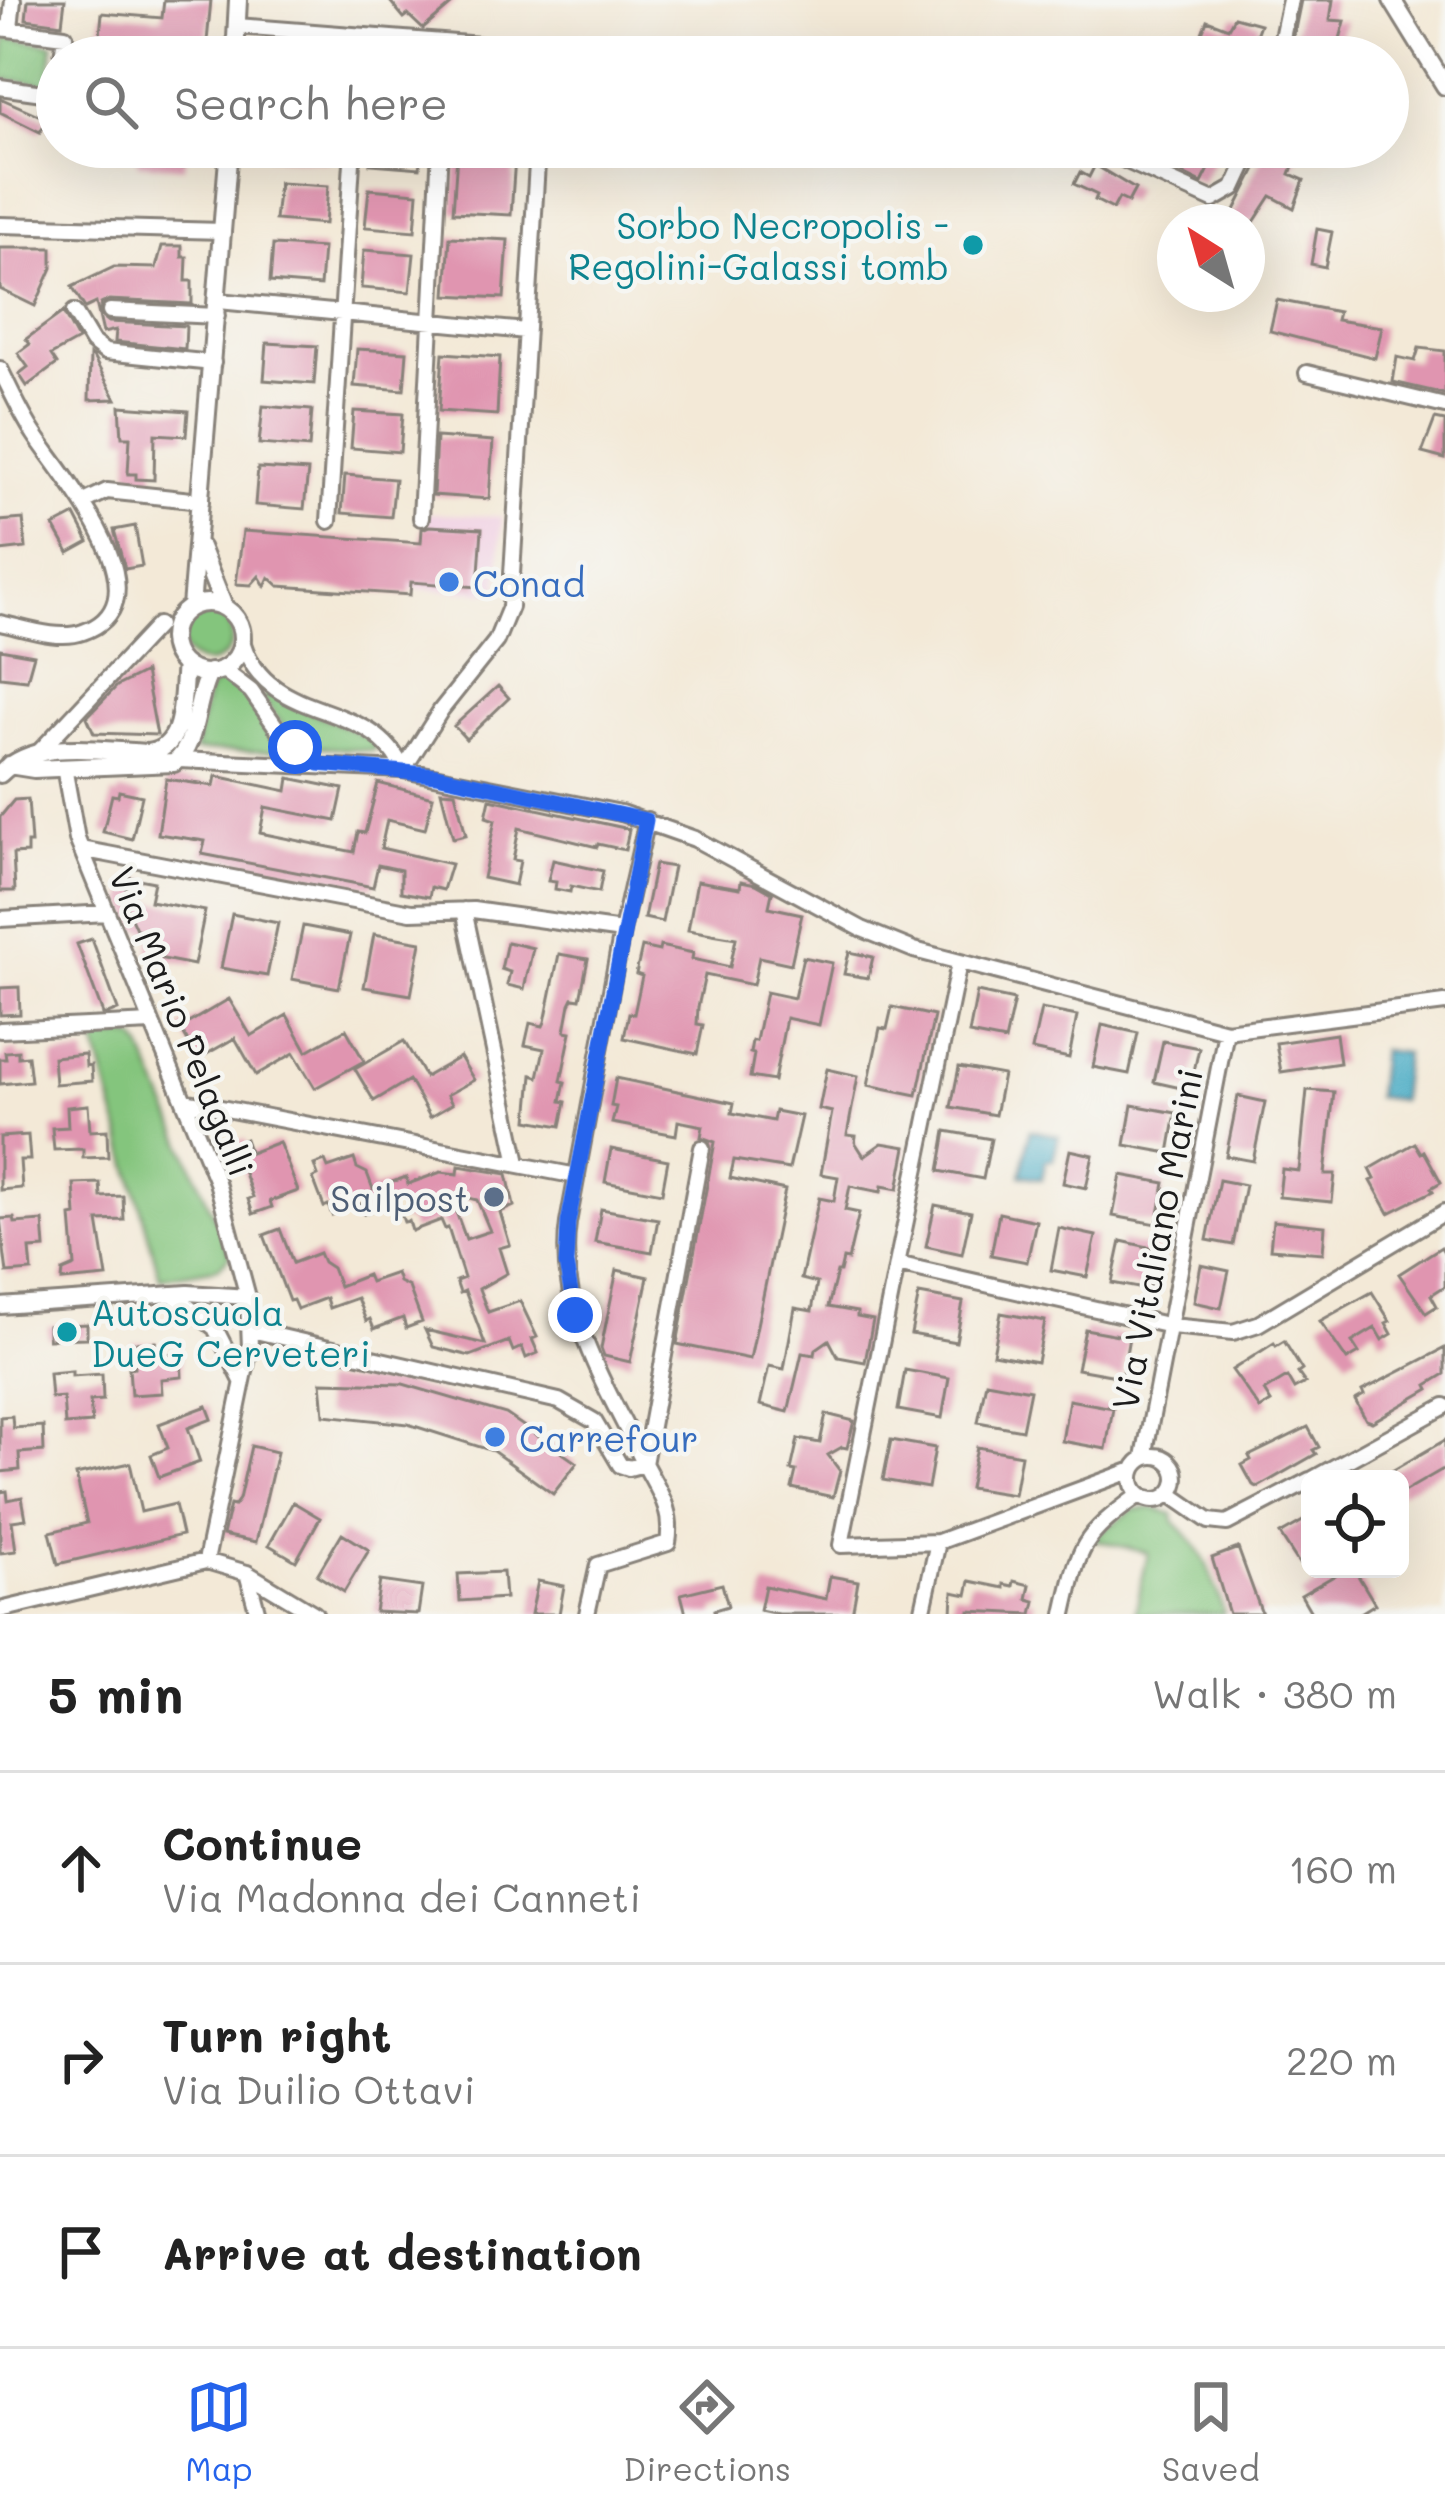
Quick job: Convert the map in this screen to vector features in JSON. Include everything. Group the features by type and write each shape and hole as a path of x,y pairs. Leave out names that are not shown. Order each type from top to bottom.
{"street":[{"path":"14,0 5,28 65,36"},
{"path":"236,36 238,0"},
{"path":"1282,36 1290,0"},
{"path":"1392,0 1445,86"},
{"path":"237,26 350,36"},
{"path":"0,87 36,92"},
{"path":"191,607 228,168"},
{"path":"329,521 352,168"},
{"path":"421,518 439,168"},
{"path":"403,770 441,710 496,641 510,607 537,168"},
{"path":"1142,168 1213,200 1234,188 1243,168"},
{"path":"0,225 223,231"},
{"path":"110,311 342,314 526,331"},
{"path":"74,312 104,352 213,363"},
{"path":"0,369 29,427 84,502 107,545 115,583 107,613 83,632 64,634 0,623"},
{"path":"1307,374 1445,406"},
{"path":"84,502 107,491 201,501"},
{"path":"198,538 224,608 237,620 250,666 268,686 374,733 390,746 403,770"},
{"path":"3,767 39,752 166,749 177,726 185,665 173,648 177,619 191,607 206,603 224,608"},
{"path":"39,752 158,626"},
{"path":"179,760 189,745 197,702 216,670 235,658 242,641"},
{"path":"185,665 216,670 251,691 288,742 319,764"},
{"path":"3,767 166,765 179,760 403,770 646,820 707,845 862,929 914,950 1226,1031 1445,1003"},
{"name":"Via Mario Pelagalli","path":"64,767 69,810 81,849 226,1207 248,1297 251,1330 206,1561"},
{"path":"586,1614 598,1565 668,1543 668,1507 572,1307 566,1252 646,820"},
{"path":"81,849 411,912 464,910 622,931"},
{"path":"464,910 518,1163"},
{"path":"0,919 107,913"},
{"path":"959,963 841,1545 938,1542 1133,1470 1144,1457 1160,1456 1173,1465 1177,1480 1171,1494 1159,1500 1139,1496 1132,1484 1133,1470"},
{"path":"0,1030 152,1023"},
{"name":"Via Vitaliano Marini","path":"1144,1457 1226,1031"},
{"path":"184,1101 577,1176"},
{"path":"644,1464 702,1148"},
{"path":"897,1264 1171,1326 1226,1332 1253,1326 1445,1212"},
{"path":"172,1294 215,1328 242,1382"},
{"path":"0,1306 172,1294 248,1297"},
{"path":"251,1330 549,1397 594,1421 620,1465 644,1464"},
{"path":"1329,1470 1445,1406"},
{"path":"1171,1494 1205,1519 1227,1523 1301,1485"},
{"path":"1064,1614 1075,1562 1086,1539 1139,1496"},
{"path":"922,1614 938,1542"},
{"path":"0,1610 206,1561 247,1573 315,1614"},
{"path":"247,1573 258,1614"}],"shaded area":[{"path":"427,513 502,517 498,593 247,581 249,536 425,544"}],"green space":[{"path":"6,38 36,42 36,83 1,79"},
{"path":"206,611 225,618 232,637 225,656 206,663 187,656 180,637 187,618"},
{"path":"219,679 241,690 290,752 195,751 207,693"},
{"path":"267,691 374,741 373,751 306,746 293,739 263,699"},
{"path":"126,1036 142,1048 224,1240 230,1256 218,1268 160,1278 95,1041"},
{"path":"1134,1509 1173,1514 1200,1553 1224,1614 1135,1614 1148,1553 1092,1539"}],"water":[{"path":"1381,1050 1405,1053 1400,1100 1376,1097"},
{"path":"1030,1130 1059,1136 1042,1179 1021,1175"}],"building":[{"path":"28,0 65,0 62,24 26,19"},
{"path":"164,0 211,0 208,36 100,36 102,13 162,18"},
{"path":"389,0 457,0 423,29 408,15 404,18"},
{"path":"1301,0 1333,0 1330,20 1345,21 1341,36 1294,36"},
{"path":"1234,17 1260,24 1256,36 1201,36 1207,20 1228,28"},
{"path":"0,98 36,114 36,130 0,112"},
{"path":"456,168 514,168 511,215 453,212"},
{"path":"1094,168 1100,168 1135,189 1128,202 1119,198 1113,209 1074,184 1080,172 1089,177"},
{"path":"1171,168 1210,168 1202,183"},
{"path":"1256,168 1292,168 1290,174 1304,180 1294,208 1271,196 1265,205 1238,204"},
{"path":"279,183 328,186 325,224 275,220"},
{"path":"369,189 418,193 415,231 365,227"},
{"path":"1317,229 1332,232 1325,267 1311,264"},
{"path":"450,237 508,240 504,298 446,295"},
{"path":"273,245 323,248 320,286 270,282"},
{"path":"162,246 182,246 182,257 187,257 186,281 192,281 192,304 109,300 101,304 100,315 109,322 186,326 185,349 115,342 116,330 103,333 96,303 85,308 72,287 114,267 156,268"},
{"path":"0,248 52,248 52,268 35,306 0,289"},
{"path":"364,250 414,254 410,292 361,288"},
{"path":"1277,300 1338,312 1336,320 1382,327 1375,358 1270,331"},
{"path":"63,312 78,340 51,355 57,364 27,386 19,374 28,367 18,353 30,344 26,339"},
{"path":"267,343 317,346 314,384 264,380"},
{"path":"1419,348 1445,351 1445,394 1393,382 1397,357 1415,361"},
{"path":"357,349 407,352 404,390 354,386"},
{"path":"443,353 500,357 497,415 439,411"},
{"path":"90,355 93,357 116,399 89,400"},
{"path":"120,406 188,411 186,436 155,434 154,480 128,474 130,437 122,437"},
{"path":"263,406 312,410 309,448 259,444"},
{"path":"354,411 403,414 400,452 351,448"},
{"path":"1435,419 1445,421 1445,459 1422,453"},
{"path":"436,437 493,441 489,499 433,495"},
{"path":"258,468 308,471 304,509 255,505"},
{"path":"345,475 395,479 391,517 342,513"},
{"path":"75,515 89,542 69,553 54,526"},
{"path":"23,519 26,548 0,551 0,521"},
{"path":"135,526 142,566 125,569 114,530"},
{"path":"422,529 482,529 478,587 411,582 410,595 279,586 269,577 265,586 259,576 251,585 236,584 243,531 421,543"},
{"path":"0,649 34,655 27,680 0,677"},
{"path":"145,672 157,735 94,733 87,717 117,686"},
{"path":"498,686 509,698 466,739 454,726"},
{"path":"216,776 287,791 289,778 343,789 336,821 265,807 260,833 354,852 358,832 365,833 378,783 433,797 425,829 387,820 381,848 451,864 443,890 431,887 429,897 401,892 401,870 378,865 373,887 202,854 205,841 158,834 166,779 214,786"},
{"path":"119,791 142,796 132,839 103,832 112,795 118,796"},
{"path":"441,791 455,792 466,835 453,838"},
{"path":"28,799 31,843 27,843 27,853 13,854 15,891 0,891 0,817 14,800"},
{"path":"490,799 629,829 625,850 519,828 513,860 520,861 515,885 483,878 495,820 486,817"},
{"path":"553,860 603,871 599,892 571,886 570,892 555,889 556,882 548,881"},
{"path":"655,864 673,867 662,922 644,918"},
{"path":"128,877 154,882 150,901 205,911 194,965 148,956 152,932 136,929 124,902"},
{"path":"697,881 740,888 741,881 756,884 772,893 769,907 802,914 791,964 759,957 753,985 705,975 698,1007 697,1024 703,1025 697,1054 624,1038 642,976 636,974 642,947 693,953 692,959 730,967 736,938 688,930"},
{"path":"232,914 278,923 267,976 221,968"},
{"path":"303,926 350,935 339,988 292,979"},
{"path":"374,934 421,942 411,995 364,987"},
{"path":"92,939 118,1010 108,1014 103,1014 77,944"},
{"path":"507,942 533,948 524,989 507,985 510,972 501,969"},
{"path":"849,952 873,957 868,978 844,974"},
{"path":"559,954 588,959 580,999 573,998 570,1004 565,1031 571,1032 561,1081 565,1082 561,1101 566,1102 561,1126 528,1120 532,1075 538,1077 544,1049 525,1045 530,1023 543,1026 545,1022"},
{"path":"803,957 832,963 819,1025 786,1018 774,1081 750,1077 752,1041 756,1041 766,992 794,998"},
{"path":"19,987 20,1014 0,1015 0,988"},
{"path":"977,992 1014,1000 1005,1041 969,1034"},
{"path":"229,999 251,1036 287,1015 307,1051 346,1029 364,1061 315,1088 294,1053 256,1075 235,1038 198,1059 180,1028"},
{"path":"892,1007 934,1016 917,1095 868,1085 880,1028 887,1029"},
{"path":"1041,1009 1077,1016 1069,1058 1032,1050"},
{"path":"1102,1025 1138,1033 1129,1074 1093,1067"},
{"path":"1336,1034 1340,1063 1281,1072 1276,1043"},
{"path":"404,1041 425,1077 460,1057 474,1080 447,1095 452,1104 430,1117 409,1080 374,1101 355,1069"},
{"path":"1163,1041 1199,1048 1190,1090 1154,1082"},
{"path":"18,1051 18,1057 28,1056 31,1081 0,1084 0,1059 6,1059 5,1052"},
{"path":"85,1054 92,1081 55,1084 53,1057"},
{"path":"959,1067 1003,1075 995,1115 951,1107"},
{"path":"827,1069 858,1076 847,1135 856,1136 864,1156 882,1143 906,1147 898,1189 882,1186 881,1192 850,1186 845,1210 859,1213 848,1260 843,1259 837,1272 828,1307 873,1320 865,1362 838,1357 829,1340 815,1355 802,1353 788,1412 760,1405 769,1366 784,1369 795,1308 812,1311 817,1283 801,1279 819,1198 834,1201 838,1177 821,1174 832,1112 819,1109"},
{"path":"616,1078 734,1103 732,1113 773,1121 775,1111 801,1116 789,1169 734,1160 730,1178 785,1190 750,1359 677,1344 715,1142 701,1137 703,1126 678,1121 676,1135 612,1123"},
{"path":"1307,1090 1334,1092 1325,1174 1335,1174 1332,1202 1279,1197 1282,1169 1299,1171"},
{"path":"1238,1096 1265,1102 1253,1161 1226,1156"},
{"path":"88,1105 90,1131 107,1130 108,1157 83,1158 83,1149 54,1150 52,1128 68,1127 67,1107"},
{"path":"1132,1105 1176,1113 1169,1153 1125,1145"},
{"path":"946,1131 991,1139 983,1179 939,1171"},
{"path":"28,1135 30,1160 20,1160 22,1188 0,1190 0,1137"},
{"path":"245,1139 250,1153 279,1142 298,1191 270,1201 272,1207 253,1214 248,1199 253,1197 233,1144"},
{"path":"1415,1143 1441,1182 1433,1191 1389,1213 1371,1181 1375,1179 1370,1169"},
{"path":"611,1149 668,1160 662,1193 605,1182"},
{"path":"1070,1150 1093,1155 1086,1188 1063,1183"},
{"path":"354,1159 373,1189 406,1177 408,1184 441,1172 458,1174 459,1166 507,1174 514,1206 500,1212 510,1245 499,1248 507,1273 479,1289 488,1312 520,1301 537,1337 532,1339 538,1353 526,1358 522,1347 513,1351 509,1341 470,1356 433,1347 425,1330 485,1344 465,1291 460,1293 456,1281 464,1278 448,1228 441,1220 412,1231 396,1201 364,1214 360,1204 332,1215 313,1178 318,1176 314,1165 325,1161 328,1168","holes":["449,1193 477,1200 490,1231 466,1239"]},
{"path":"1121,1175 1165,1183 1157,1224 1113,1216"},
{"path":"1219,1180 1245,1185 1233,1245 1207,1240"},
{"path":"100,1183 101,1197 123,1196 124,1220 98,1221 107,1277 62,1281 63,1271 75,1266 74,1184"},
{"path":"935,1205 971,1212 962,1254 926,1246"},
{"path":"601,1209 658,1219 652,1252 595,1242"},
{"path":"999,1213 1036,1221 1027,1262 991,1255"},
{"path":"14,1218 15,1223 43,1221 45,1248 30,1249 32,1271 7,1273 0,1219"},
{"path":"1273,1221 1325,1226 1323,1253 1270,1249"},
{"path":"1059,1228 1096,1236 1087,1277 1051,1270"},
{"path":"280,1229 293,1263 319,1253 339,1286 367,1275 370,1282 396,1273 399,1282 409,1287 422,1322 406,1328 403,1318 374,1329 357,1298 329,1308 326,1298 297,1309 289,1301 264,1235"},
{"path":"1121,1241 1157,1249 1149,1290 1112,1283"},
{"path":"1441,1247 1445,1286 1431,1295 1437,1306 1426,1313 1399,1274"},
{"path":"1201,1265 1229,1271 1221,1308 1194,1302"},
{"path":"617,1270 648,1277 630,1362 604,1356 601,1348"},
{"path":"1372,1292 1390,1321 1386,1323 1392,1334 1382,1340 1375,1328 1352,1342 1359,1353 1347,1360 1320,1321"},
{"path":"919,1294 963,1302 956,1342 911,1334"},
{"path":"1001,1313 1045,1321 1037,1362 993,1354"},
{"name":"Autoscuola DueG Cerveteri","path":"87,1324 87,1338 48,1339 48,1326"},
{"path":"1085,1329 1129,1337 1122,1377 1077,1369"},
{"path":"1284,1341 1305,1383 1294,1389 1287,1377 1264,1391 1271,1402 1260,1409 1232,1370"},
{"path":"156,1342 157,1355 181,1353 182,1377 161,1379 162,1393 131,1395 133,1343"},
{"path":"1445,1348 1445,1374 1427,1385 1429,1389 1372,1422 1366,1420 1355,1400 1364,1395 1362,1391"},
{"path":"905,1370 949,1378 942,1418 898,1410"},
{"path":"72,1371 72,1376 102,1374 103,1400 90,1401 92,1423 65,1425 63,1397 51,1398 49,1373"},
{"name":"Carrefour","path":"321,1382 403,1384 506,1414 577,1463 553,1494 493,1451 408,1424 324,1415"},
{"path":"986,1382 1030,1390 1022,1430 978,1422"},
{"path":"1069,1400 1113,1408 1106,1449 1062,1441"},
{"path":"207,1406 212,1419 188,1428 200,1462 159,1477 151,1455 168,1448 159,1424"},
{"path":"826,1414 854,1421 847,1448 828,1455 840,1471 833,1497 792,1488 798,1439 820,1443"},
{"path":"12,1416 13,1428 43,1426 44,1451 19,1453 20,1470 0,1472 0,1417"},
{"path":"1308,1427 1319,1447 1313,1450 1316,1454 1258,1487 1253,1485 1242,1465 1251,1460 1249,1456"},
{"path":"891,1440 935,1448 928,1488 883,1480"},
{"path":"1445,1440 1445,1468 1409,1489 1409,1470 1393,1470"},
{"path":"251,1446 277,1452 256,1542 223,1535 230,1505 239,1499"},
{"path":"977,1447 1021,1455 1014,1495 969,1488"},
{"path":"130,1463 141,1512 175,1504 182,1535 58,1564 50,1532 87,1523 76,1475"},
{"path":"7,1491 8,1500 22,1497 26,1519 12,1521 16,1551 0,1553 0,1492"},
{"path":"293,1502 320,1518 296,1561 269,1545"},
{"path":"1301,1522 1301,1564 1300,1565 1280,1534"},
{"path":"342,1533 369,1550 344,1592 317,1575"},
{"path":"1238,1548 1262,1614 1229,1614 1212,1558"},
{"path":"503,1572 505,1598 460,1601 458,1574"},
{"path":"830,1576 858,1581 852,1614 760,1610 765,1586 826,1599"},
{"path":"1330,1578 1359,1578 1375,1604 1359,1614 1312,1614 1301,1595"},
{"path":"380,1581 422,1587 418,1614 375,1612"},
{"path":"538,1581 564,1586 559,1614 531,1614"},
{"path":"970,1581 1004,1588 1014,1581 1030,1585 1027,1599 1035,1601 1032,1614 952,1614 953,1592 967,1595"},
{"path":"722,1584 728,1606 714,1610 715,1614 686,1614 681,1594"}],"place":[{"name":"Sorbo Necropolis - Regolini-Galassi tomb","path":"973,245"},
{"name":"Conad","path":"449,582"},
{"name":"Sailpost","path":"494,1197"},
{"name":"Autoscuola DueG Cerveteri","path":"67,1332"},
{"name":"Carrefour","path":"495,1437"}],"route":[{"path":"295,747 319,764 436,775 646,820 568,1223 566,1264 575,1315"}]}
